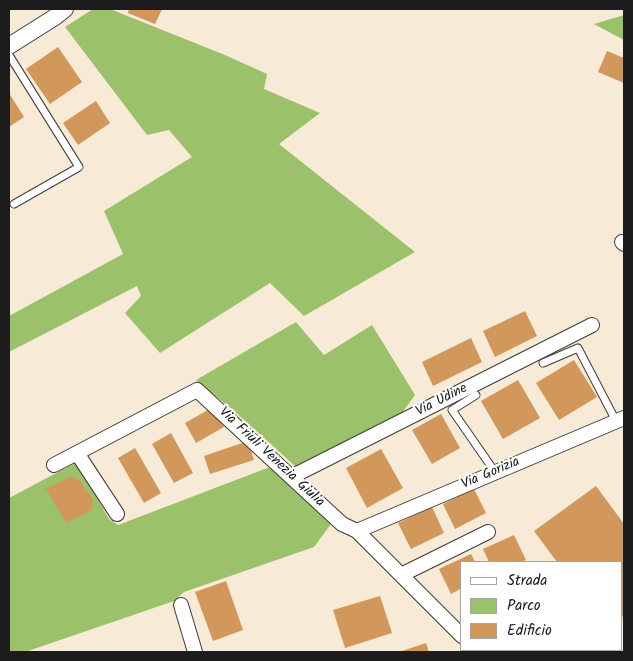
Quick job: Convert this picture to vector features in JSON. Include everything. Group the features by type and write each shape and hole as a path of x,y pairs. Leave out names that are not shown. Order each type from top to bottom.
{"street":[{"path":"9,46 65,9"},
{"name":"Via Udine","path":"292,477 592,325"},
{"name":"Via Friuli Venezia Giulia","path":"54,465 197,390 342,524 357,531 460,634"},
{"name":"Via Gorizia","path":"357,531 620,419"},
{"path":"77,453 117,514"},
{"path":"401,575 488,532"},
{"path":"181,605 195,652"}],"lane":[{"path":"9,55 79,167 14,204"},
{"path":"543,363 578,348 620,419"},
{"path":"476,395 452,410 495,472"}],"green space":[{"path":"93,9 110,9 267,74 264,89 320,113 279,144 415,252 304,316 270,283 160,353 125,313 141,296 137,286 9,352 9,316 123,254 104,211 192,157 169,130 147,135 65,27"},
{"path":"624,15 624,40 594,24"},
{"path":"296,322 324,355 372,325 415,395 399,417 295,466 233,410 196,380"},
{"path":"77,462 109,519 118,525 270,467 331,524 314,547 184,592 174,601 25,652 9,652 9,498"}],"building":[{"path":"129,9 162,9 155,24 128,13"},
{"path":"58,47 82,82 50,104 26,69"},
{"path":"607,51 624,58 624,83 598,72"},
{"path":"9,93 24,117 9,127"},
{"path":"96,101 110,123 78,145 63,123"},
{"path":"525,311 537,336 495,357 483,331"},
{"path":"471,338 482,362 433,386 422,362"},
{"path":"574,360 597,397 559,420 536,383"},
{"path":"518,380 540,418 503,439 481,401"},
{"path":"213,407 224,427 196,443 185,423"},
{"path":"441,414 460,448 432,464 412,430"},
{"path":"171,433 193,473 174,483 152,444"},
{"path":"248,441 254,460 210,474 204,456"},
{"path":"135,448 161,493 144,503 118,458"},
{"path":"381,449 403,488 367,508 346,468"},
{"path":"72,476 79,480 93,499 92,510 66,523 46,489"},
{"path":"596,486 624,524 624,615 623,561 556,561 534,531"},
{"path":"474,489 486,513 455,529 443,504"},
{"path":"432,507 444,533 411,549 398,523"},
{"path":"514,535 526,560 489,561 483,549"},
{"path":"471,554 474,561 460,561 460,589 451,594 439,569"},
{"path":"226,581 243,630 213,641 195,592"},
{"path":"380,596 392,633 345,648 333,610"},
{"path":"426,643 429,652 399,652"},
{"path":"563,651 595,651 592,652"}]}
